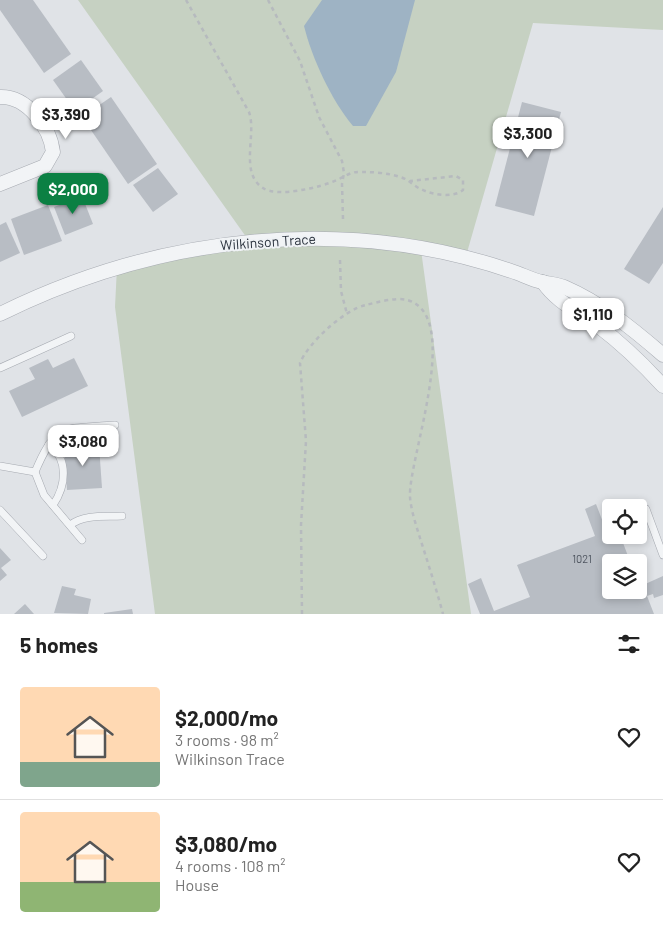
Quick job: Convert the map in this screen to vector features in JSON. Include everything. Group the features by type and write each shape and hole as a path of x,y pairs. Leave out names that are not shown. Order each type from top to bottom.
{"street":[{"path":"0,97 17,100 30,109 48,136 53,152 45,166 0,184"},
{"name":"Wilkinson Trace","path":"0,314 92,275 159,255 228,243 272,239 320,238 420,247 476,258 543,282 562,286 590,300 622,320 663,355"},
{"name":"Wilkinson Trace","path":"543,282 550,294 596,324 626,349 663,386"}],"lane":[{"path":"0,368 71,336"},
{"path":"82,540 44,495 35,472 49,444 59,432 71,428 114,425"},
{"path":"49,444 60,457 63,466 63,484 53,505"},
{"path":"0,466 35,472"},
{"path":"0,510 43,556"},
{"path":"647,512 663,555"},
{"path":"70,525 78,519 87,517 122,516"}],"path":[{"path":"186,0 249,112 252,128 252,171 257,183 272,192 287,193 337,180 351,172 375,172 401,177 422,190 437,194 456,195 463,190 464,186 463,180 456,176 410,182"},
{"path":"268,0 306,76 320,116 342,161 344,176 343,219"},
{"path":"340,260 341,292 347,314"},
{"path":"302,614 301,525 306,441 300,363 316,341 356,307 407,300 422,308 426,314 431,340 432,376 410,498 443,614"}],"green space":[{"path":"78,0 663,0 663,30 533,23 466,256 421,250 471,614 155,614 115,307 117,267 249,241"}],"water":[{"path":"322,0 415,0 396,72 366,126 353,126 345,116 323,78 312,51 304,26"}],"building":[{"path":"0,0 33,0 71,54 44,73 0,10"},
{"path":"81,60 103,91 75,111 53,80"},
{"path":"111,97 157,164 128,184 82,117"},
{"path":"522,102 561,112 534,216 495,206"},
{"path":"158,168 178,194 153,212 133,185"},
{"path":"82,196 93,224 65,235 54,207"},
{"path":"48,205 62,241 24,255 11,219"},
{"path":"663,207 663,263 649,284 624,269"},
{"path":"6,222 20,253 0,262 0,225"},
{"path":"74,358 88,386 22,417 9,391 35,379 29,368 48,359 53,368"},
{"path":"99,445 102,488 67,490 64,447"},
{"path":"596,504 602,520 602,544 623,544 627,554 602,554 602,599 647,599 647,596 654,614 480,614 468,584 481,578 494,611 530,597 517,565 595,536 585,509"},
{"path":"0,548 11,560 1,568 7,575 0,581"},
{"path":"663,576 663,595 654,598 653,594 647,596 647,583"},
{"path":"62,586 76,589 74,595 91,599 88,614 54,613"},
{"path":"25,604 34,614 14,614"},
{"path":"132,609 133,614 104,614 104,613"}]}
